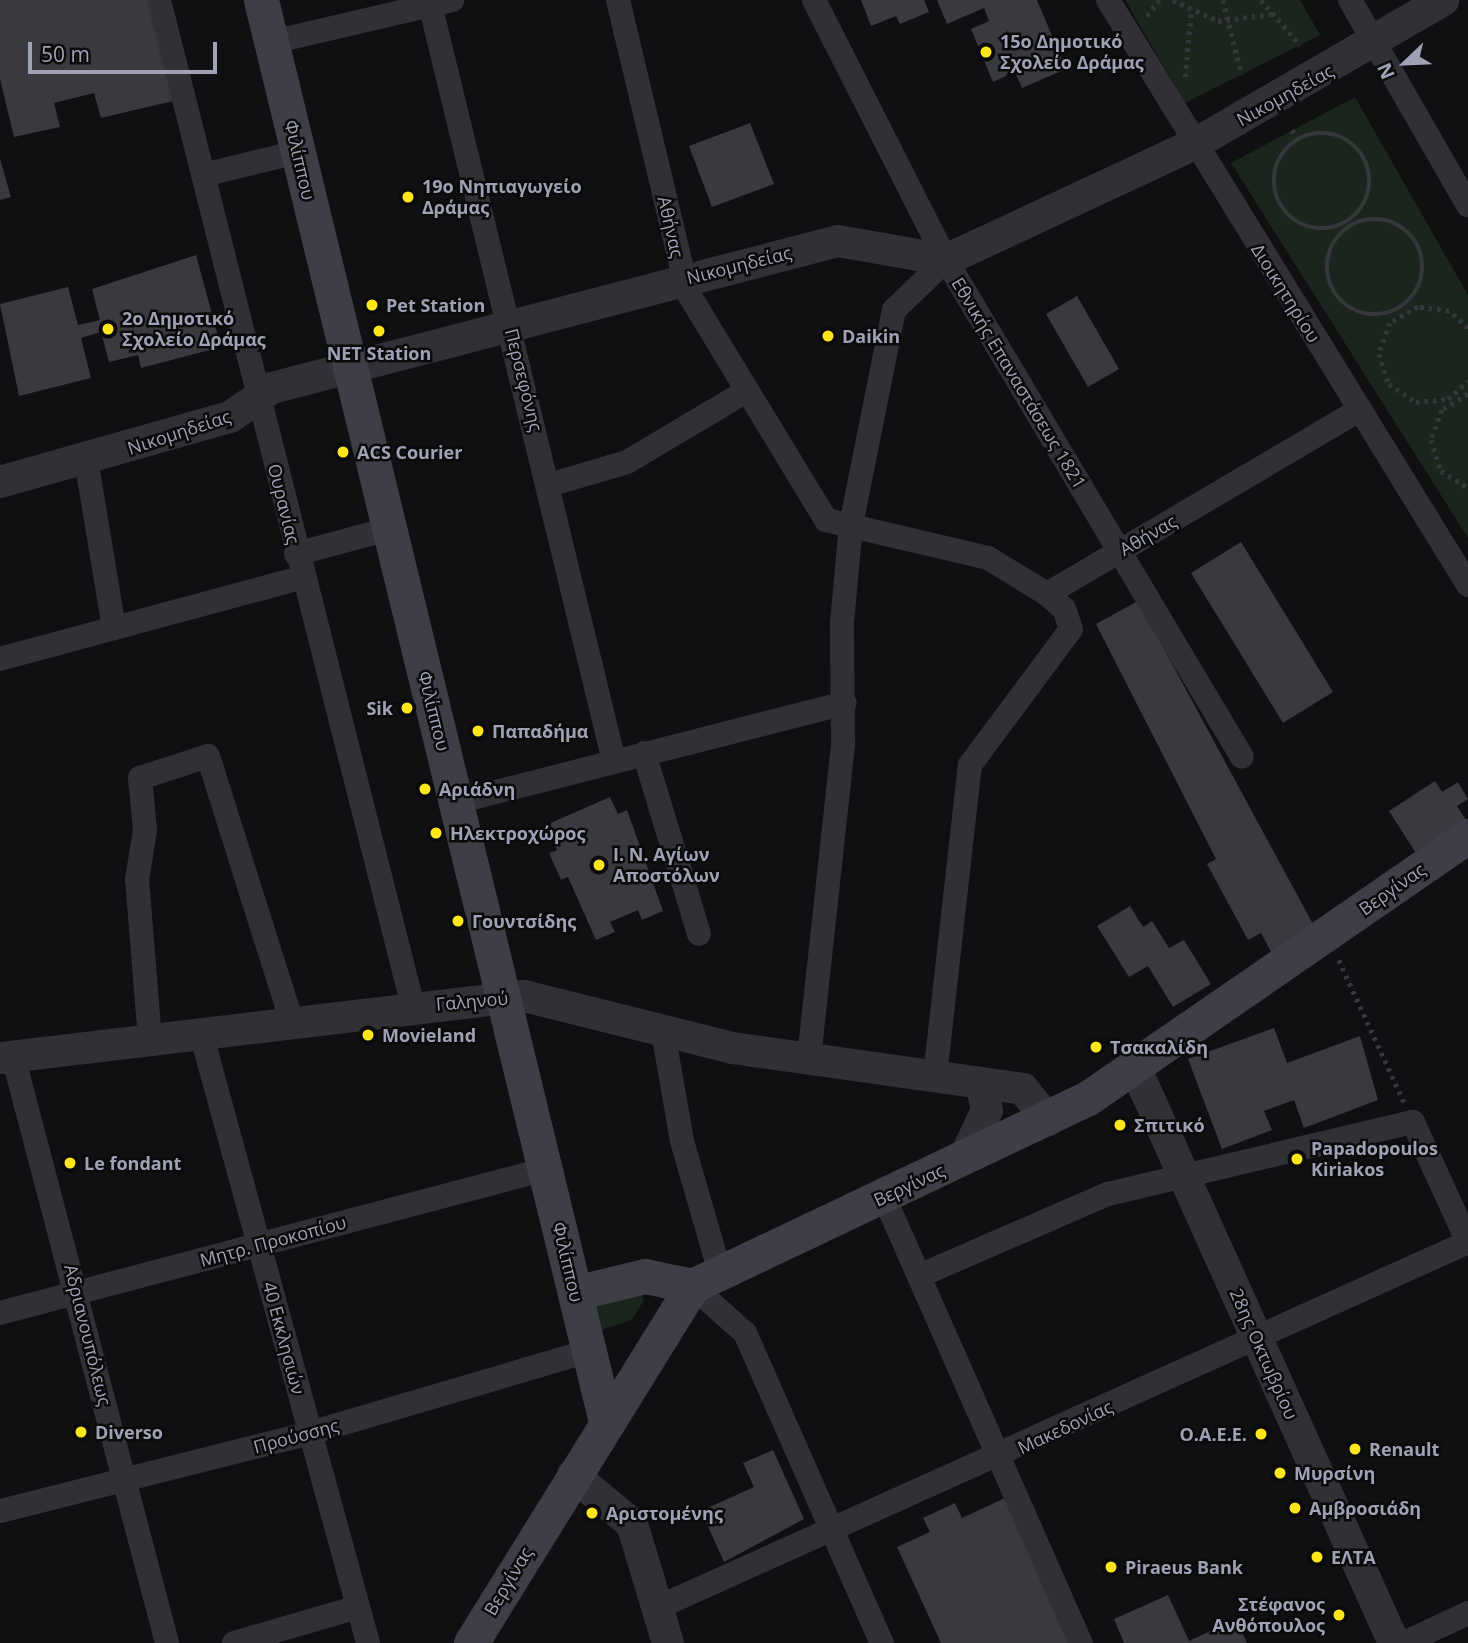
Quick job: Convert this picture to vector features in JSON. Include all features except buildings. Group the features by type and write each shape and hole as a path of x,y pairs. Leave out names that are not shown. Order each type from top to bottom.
{"main road":[{"name":"Φιλίππου","path":"261,0 606,1422"},
{"name":"Βεργίνας","path":"473,1642 606,1422 706,1277 1048,1120 1327,935 1468,836"},
{"path":"575,1293 645,1276 706,1277"}],"street":[{"name":"Ουρανίας","path":"159,0 299,566 413,1007"},
{"name":"Αθήνας","path":"618,0 683,279 746,392 823,518 988,558 1047,594 1358,411"},
{"name":"Εθνικής Επαναστάσεως 1821","path":"814,0 946,260 1241,757"},
{"name":"Διοικητηρίου","path":"1108,0 1358,411 1468,584"},
{"path":"1350,0 1468,205"},
{"name":"Νικομηδείας","path":"0,482 230,416 258,396 349,368 683,279 838,241 946,260 1195,144 1443,0"},
{"path":"272,43 437,2"},
{"name":"Περσεφόνης","path":"437,2 510,325 614,761"},
{"path":"203,175 298,152"},
{"path":"809,1058 845,703 842,622 851,525 894,310 946,260"},
{"path":"549,485 627,462 746,392"},
{"path":"86,459 114,628"},
{"path":"0,659 114,628 299,566 388,529"},
{"path":"935,1076 970,765 1071,629 1064,609 1047,594"},
{"path":"457,802 845,703"},
{"path":"644,754 699,934"},
{"path":"150,1040 137,880 145,830 140,778 208,756 292,1022"},
{"name":"Γαληνού","path":"4,1048 150,1040 504,996 663,1032 809,1058 1023,1089 1048,1120"},
{"path":"663,1032 706,1277 745,1333 882,1643"},
{"name":"40 Εκκλησιών","path":"201,1033 368,1643"},
{"name":"Αδριανουπόλεως","path":"4,1048 77,1293 167,1643"},
{"name":"28ης Οκτωβρίου","path":"1134,1065 1394,1643"},
{"path":"964,1159 986,1110 982,1083"},
{"path":"919,1276 1090,1201 1182,1173 1413,1122 1468,1242"},
{"name":"Μητρ. Προκοπίου","path":"0,1313 546,1169"},
{"path":"884,1197 1082,1643"},
{"name":"Μακεδονίας","path":"659,1607 1000,1458 1468,1242"},
{"name":"Προύσσης","path":"0,1511 310,1433 589,1351"},
{"path":"573,1475 632,1524 668,1643"},
{"path":"234,1643 358,1607"},
{"path":"1404,1643 1468,1614"}],"path":[{"path":"1140,26 1159,0"},
{"path":"1173,0 1191,12 1228,22 1273,14"},
{"path":"1223,0 1241,75"},
{"path":"1263,0 1300,45"},
{"path":"1184,87 1191,12"},
{"path":"1292,130 1298,139"},
{"path":"1468,328 1439,307 1402,311 1363,314 1331,287 1328,255 1349,223 1369,192 1366,160 1334,134 1298,139 1275,169 1284,210 1311,228 1349,223 1386,220 1413,237 1422,279 1402,311 1381,343 1389,384 1416,402 1468,394"},
{"path":"1468,381 1437,419 1432,451 1449,478 1468,488"},
{"path":"1327,935 1413,1122"}],"shaded area":[{"path":"1125,0 1300,0 1320,35 1185,103"},
{"path":"1355,97 1468,295 1468,538 1231,163"},
{"path":"640,1287 644,1300 632,1320 601,1330 593,1300"}],"place":[{"name":"15ο Δημοτικό Σχολείο Δράμας","path":"986,52"},
{"name":"19ο Νηπιαγωγείο Δράμας","path":"408,197"},
{"name":"Pet Station","path":"372,305"},
{"name":"2ο Δημοτικό Σχολείο Δράμας","path":"108,329"},
{"name":"NET Station","path":"379,331"},
{"name":"Daikin","path":"828,336"},
{"name":"ACS Courier","path":"343,452"},
{"name":"Sik","path":"407,708"},
{"name":"Παπαδήμα","path":"478,731"},
{"name":"Αριάδνη","path":"425,789"},
{"name":"Ηλεκτροχώρος","path":"436,833"},
{"name":"Ι. Ν. Αγίων Αποστόλων","path":"599,865"},
{"name":"Γουντσίδης","path":"458,921"},
{"name":"Movieland","path":"368,1035"},
{"name":"Τσακαλίδη","path":"1096,1047"},
{"name":"Σπιτικό","path":"1120,1125"},
{"name":"Papadopoulos Kiriakos","path":"1297,1159"},
{"name":"Le fondant","path":"70,1163"},
{"name":"Diverso","path":"81,1432"},
{"name":"Ο.Α.Ε.Ε.","path":"1261,1434"},
{"name":"Renault","path":"1355,1449"},
{"name":"Μυρσίνη","path":"1280,1473"},
{"name":"Αμβροσιάδη","path":"1295,1508"},
{"name":"Αριστομένης","path":"592,1513"},
{"name":"ΕΛΤΑ","path":"1317,1557"},
{"name":"Piraeus Bank","path":"1111,1567"},
{"name":"Στέφανος Ανθόπουλος","path":"1339,1615"}]}
